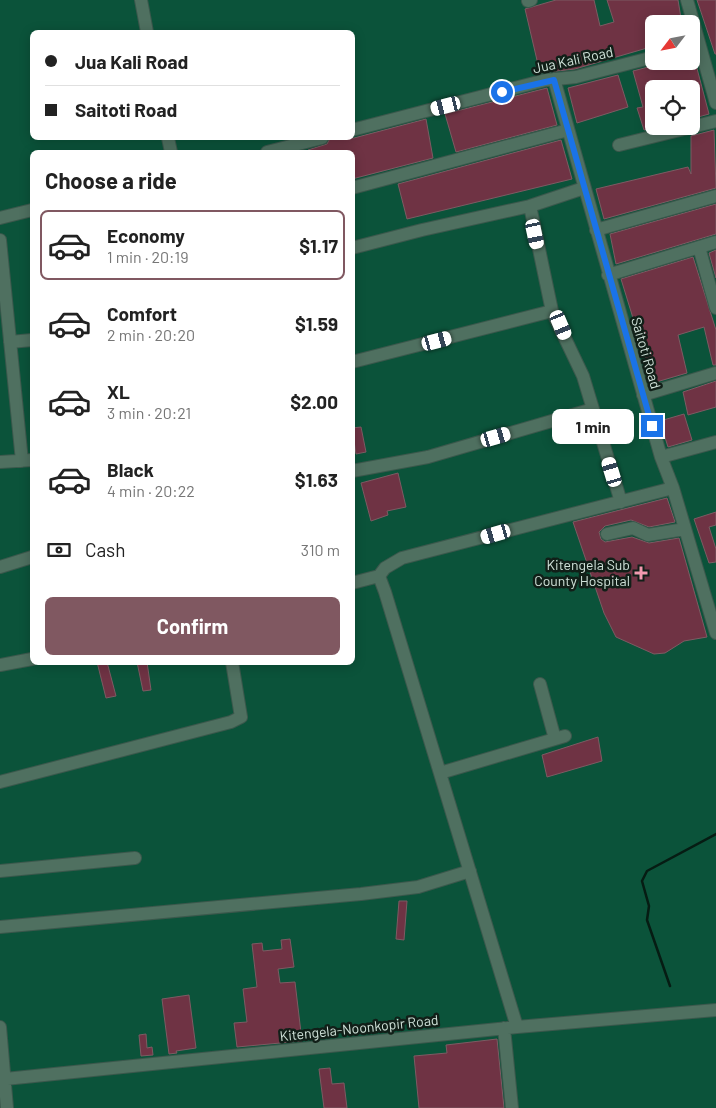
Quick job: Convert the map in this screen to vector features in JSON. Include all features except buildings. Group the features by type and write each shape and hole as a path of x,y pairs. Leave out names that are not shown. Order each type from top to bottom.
{"street":[{"path":"141,0 147,30"},
{"path":"687,0 703,49 716,100"},
{"name":"Jua Kali Road","path":"355,129 554,80 576,78 645,59"},
{"name":"Saitoti Road","path":"554,80 661,457 673,488 716,633"},
{"path":"619,145 716,121"},
{"path":"355,187 568,130"},
{"path":"284,150 316,140"},
{"path":"355,247 530,206 584,188"},
{"path":"596,230 716,196"},
{"path":"530,206 552,311 583,376 621,502"},
{"path":"0,218 30,210"},
{"path":"0,240 10,342 27,460 0,462"},
{"path":"608,274 716,242"},
{"path":"699,248 716,308"},
{"path":"355,361 552,311"},
{"path":"10,342 30,340"},
{"path":"643,395 716,373"},
{"path":"355,470 428,457 593,410"},
{"path":"661,457 716,442"},
{"path":"355,582 380,576 389,564 402,558 673,488"},
{"path":"607,534 633,528 648,535 685,529"},
{"path":"0,567 30,558"},
{"path":"380,576 470,871 510,1028 512,1108"},
{"path":"0,665 30,658"},
{"path":"0,782 231,722 241,717 232,665"},
{"path":"440,773 560,737 540,684"},
{"path":"0,871 135,858"},
{"path":"0,927 371,893 418,887 470,871"},
{"name":"Kitengela-Noonkopir Road","path":"5,1079 510,1028 716,1010"},
{"path":"0,1027 7,1108"}],"green space":[{"path":"0,0 716,0 716,1108 0,1108"}],"waterway":[{"path":"670,986 647,920 649,906 642,881 647,871 716,834"}],"place":[{"name":"Kitengela Sub County Hospital","path":"641,573"}],"route":[{"path":"502,92 546,80 554,80 652,426"}]}
